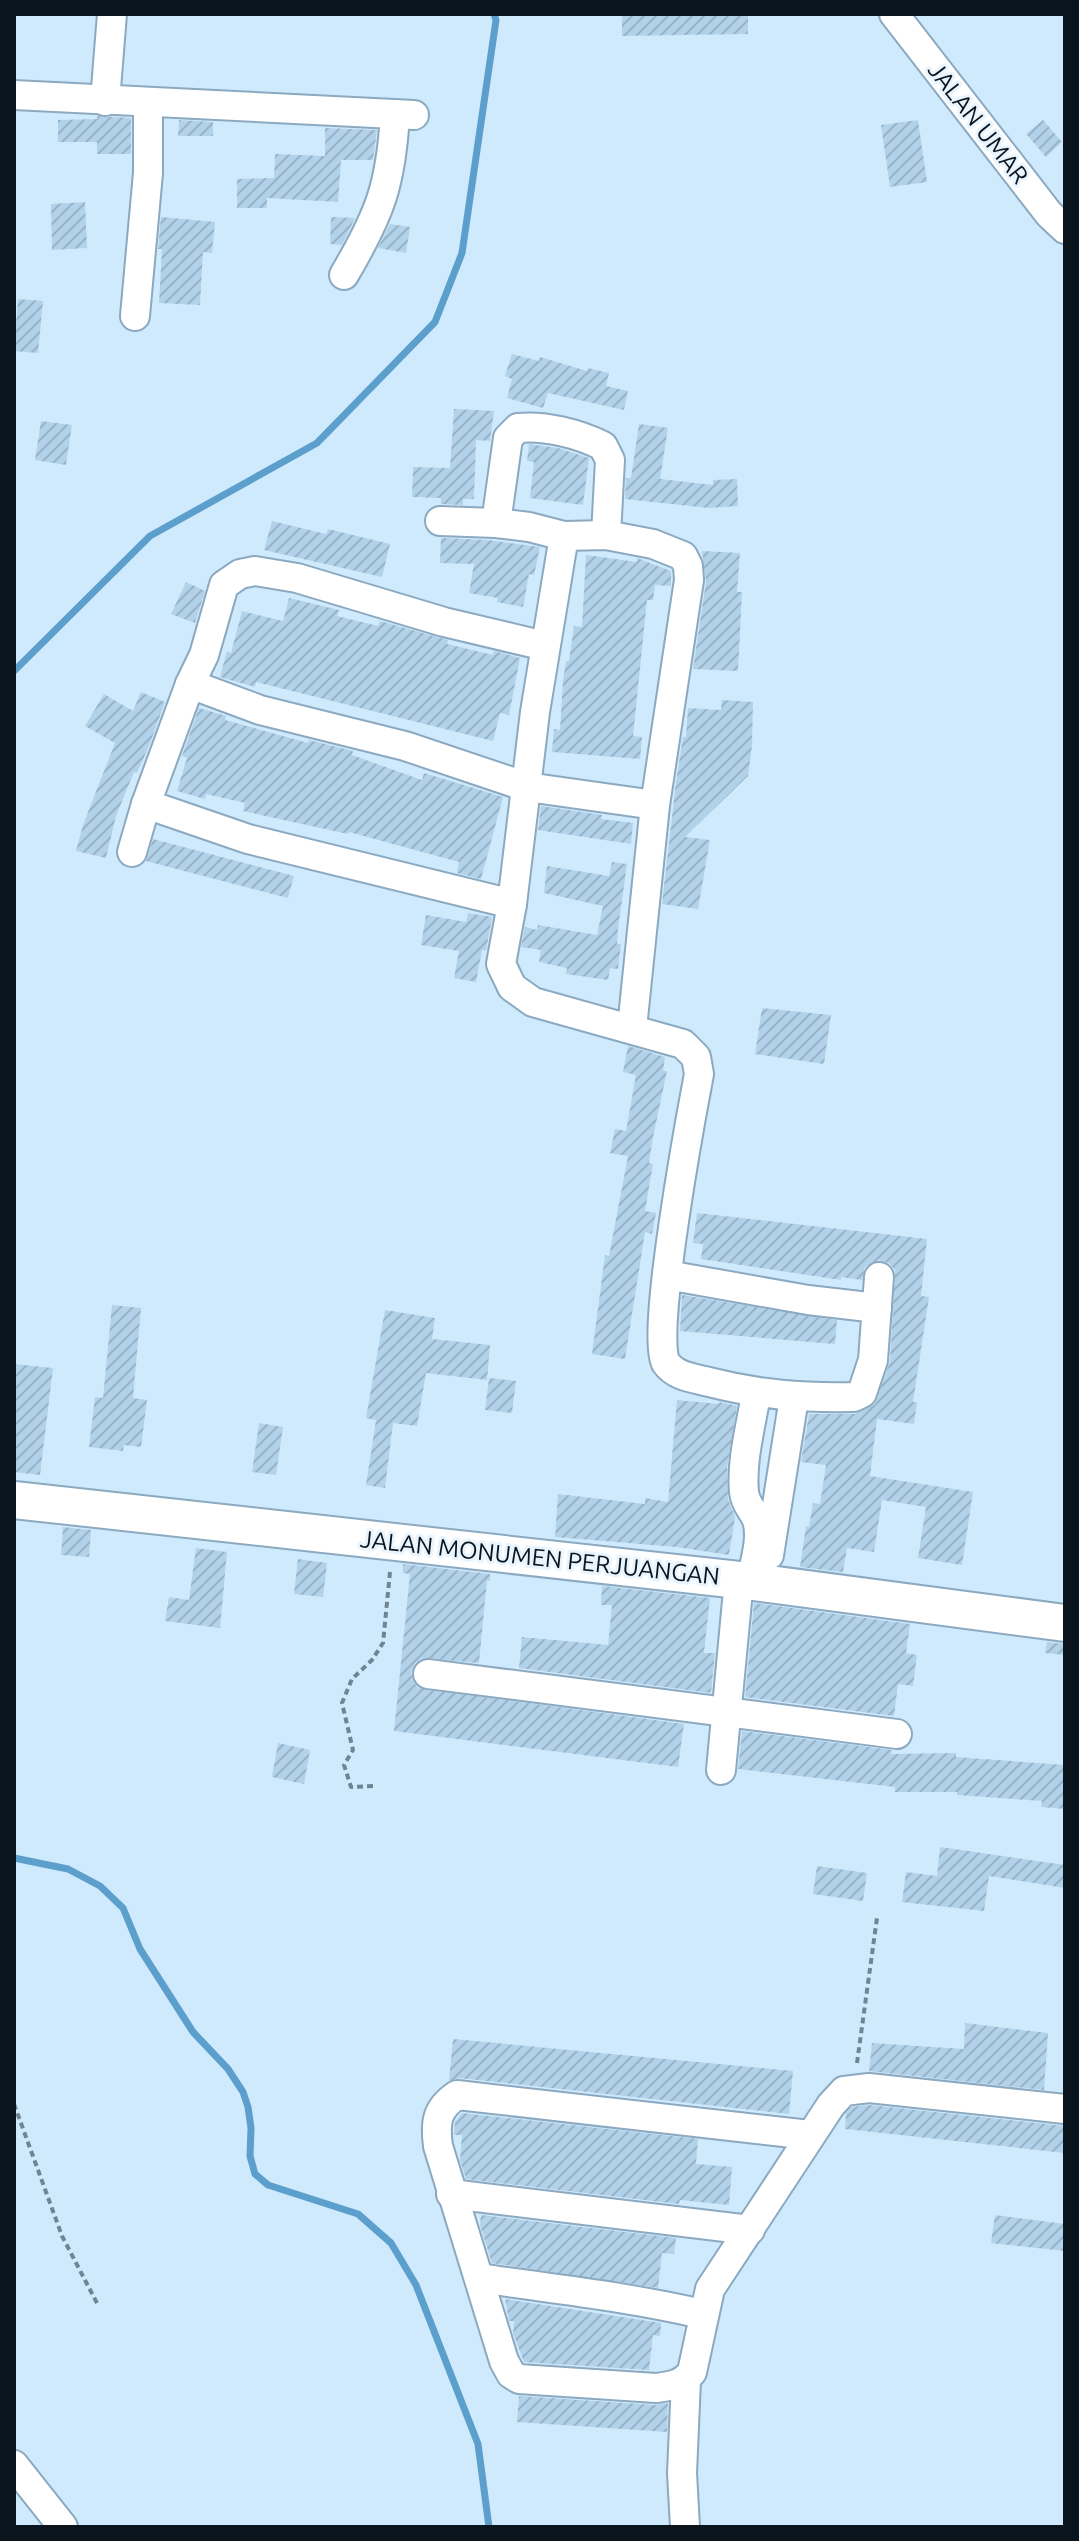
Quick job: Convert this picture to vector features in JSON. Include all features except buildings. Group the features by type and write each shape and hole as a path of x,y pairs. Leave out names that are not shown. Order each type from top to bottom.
{"street":[{"path":"105,101 112,14"},
{"name":"JALAN UMAR","path":"894,14 1049,214 1065,229"},
{"path":"14,95 404,114 387,187 370,231 344,275"},
{"path":"135,316 148,173 148,102"},
{"path":"496,523 508,438 518,428 535,427 591,440 606,450 610,460 606,535"},
{"path":"440,521 496,523 564,536 606,535 673,551 683,556 688,566 689,580 655,805 632,1028"},
{"path":"564,536 545,646 512,904 501,964 512,987 533,1002 683,1044 696,1057 699,1074 667,1275 662,1346 665,1362 678,1374 756,1394 794,1398 854,1397 862,1393 873,1360 879,1277"},
{"path":"132,852 146,804 190,684 204,655 224,585 240,574 255,571 297,578 444,622 545,646"},
{"path":"190,684 260,710 405,746 527,787 655,805"},
{"path":"146,804 248,839 512,904"},
{"path":"667,1275 808,1300 877,1308"},
{"path":"721,1770 726,1713 759,1529 743,1490 756,1394"},
{"path":"751,1582 794,1398"},
{"name":"JALAN MONUMEN PERJUANGAN","path":"14,1500 751,1582 1065,1623"},
{"path":"428,1674 897,1734"},
{"path":"810,2135 457,2095 443,2104 435,2124 438,2146 504,2361 511,2374 519,2379 656,2388 675,2386 686,2380 692,2372 702,2314 714,2281 810,2135 844,2091 853,2088 893,2090 1065,2109"},
{"path":"451,2194 750,2230"},
{"path":"479,2278 640,2299 702,2314"},
{"path":"685,2527 682,2473 686,2380"},
{"path":"14,2465 63,2527"},
{"path":"35,2527 48,2527"}],"path":[{"path":"373,1786 351,1787 344,1765 353,1750 342,1703 352,1679 372,1660 383,1643 389,1606 391,1542"},
{"path":"853,2088 877,1918"},
{"path":"14,2104 62,2236 98,2305"}],"waterway":[{"path":"14,671 150,536 317,443 435,322 462,253 496,20 494,14"},
{"path":"14,1858 68,1869 100,1886 123,1908 140,1949 193,2032 228,2069 243,2092 248,2107 250,2156 255,2174 268,2185 358,2214 391,2243 416,2285 478,2444 489,2527"}]}
